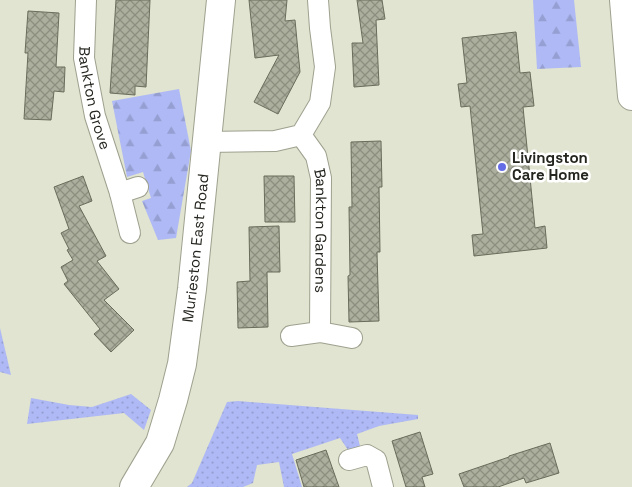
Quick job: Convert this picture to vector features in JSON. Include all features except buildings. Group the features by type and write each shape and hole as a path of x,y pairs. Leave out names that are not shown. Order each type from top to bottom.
{"street":[{"name":"Bankton Grove","path":"86,0 84,58 95,116 129,190 130,233"},
{"name":"Murieston East Road","path":"134,487 160,443 182,364 192,289 221,0"},
{"path":"206,142 276,141 301,135 320,103 325,67 318,0"},
{"path":"624,0 632,96"},
{"name":"Bankton Gardens","path":"301,135 316,156 321,178 320,332"},
{"path":"291,336 320,332 352,338"},
{"path":"349,460 367,455 376,460 383,487"}],"green space":[{"path":"533,0 574,0 581,67 537,69"},
{"path":"179,89 191,151 176,238 158,240 142,201 151,198 143,172 127,177 112,101"},
{"path":"0,328 11,375 0,372"},
{"path":"131,394 151,410 144,430 124,413 27,424 31,398 92,407"},
{"path":"238,401 418,415 418,419 379,426 357,434 360,446 348,450 340,438 292,454 302,487 284,487 279,462 257,465 253,483 243,487 187,487 192,483 227,402"}],"place":[{"name":"Livingston Care Home","path":"502,167"}]}
